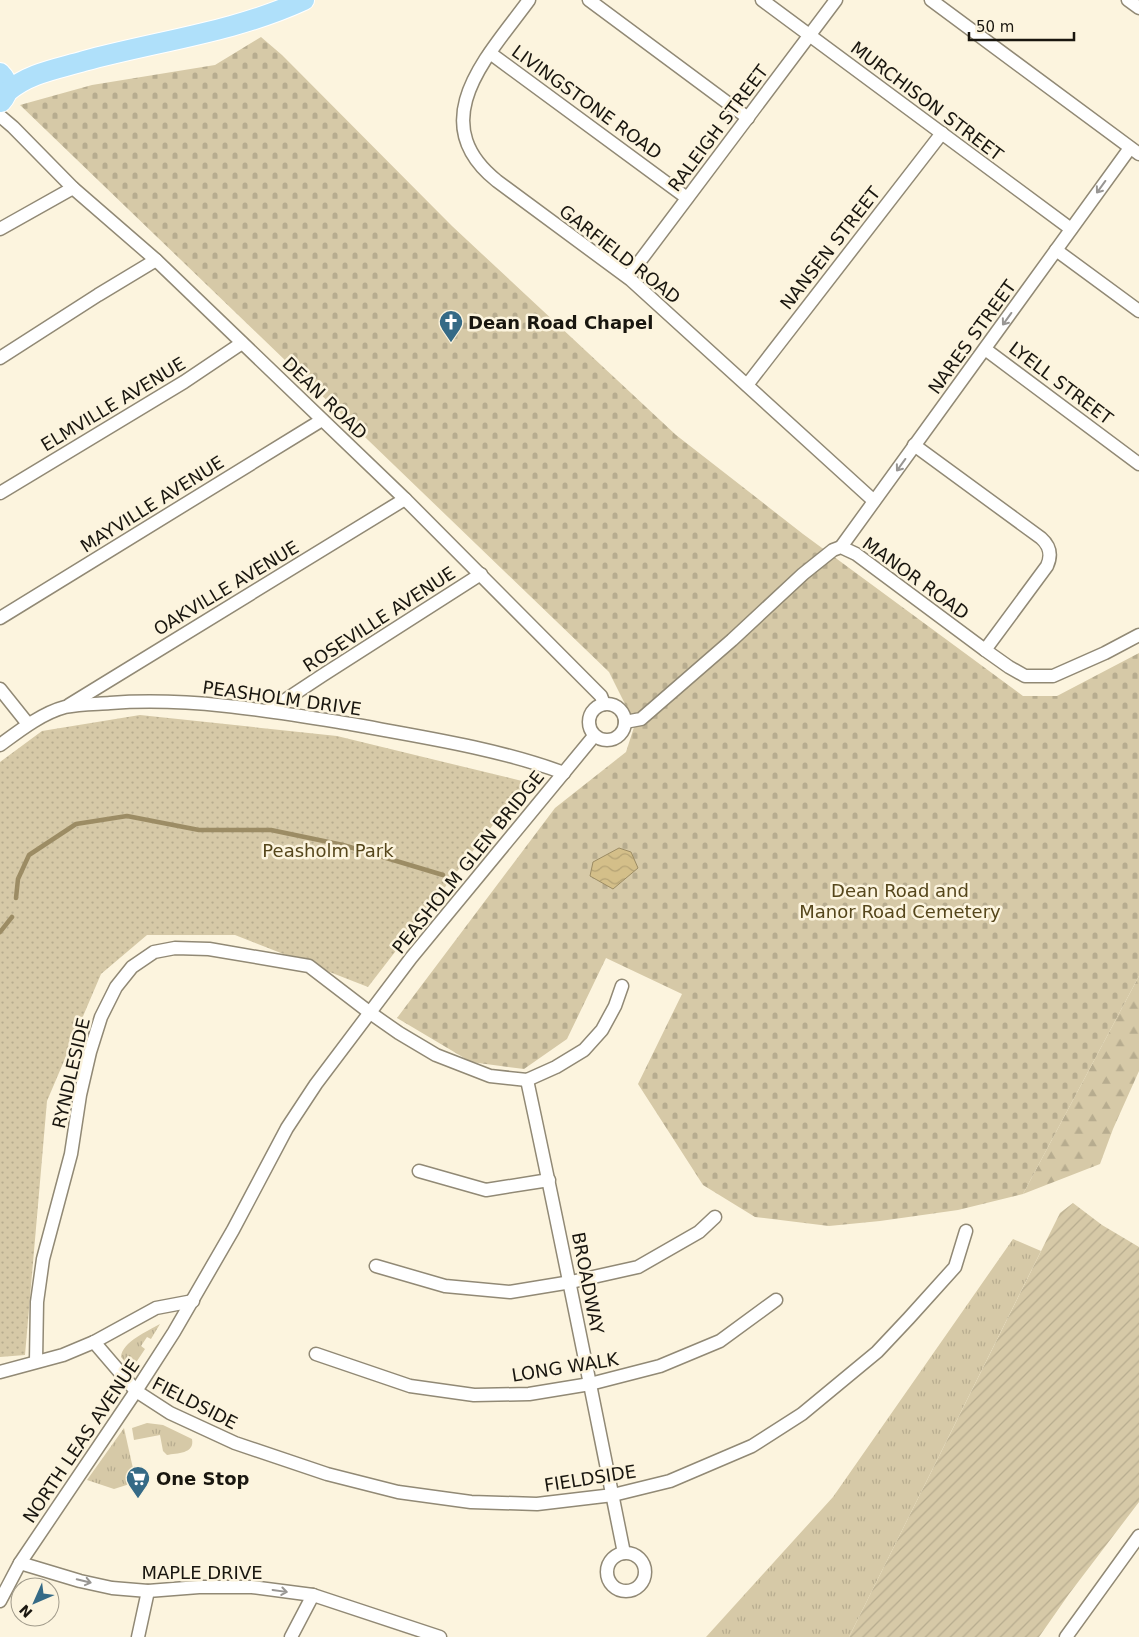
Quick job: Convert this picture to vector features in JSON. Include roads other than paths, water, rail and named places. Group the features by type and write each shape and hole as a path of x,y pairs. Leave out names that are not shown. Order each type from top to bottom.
{"main road":[{"path":"5,97 18,83 32,76 130,49 272,0"},
{"path":"130,49 235,24 304,0"},
{"path":"0,73 14,76 32,76"},
{"path":"0,73 7,82 5,97"}],"street":[{"name":"GARFIELD ROAD","path":"529,0 490,53 470,85 464,105 464,129 472,153 487,173 497,181 628,277 874,501"},
{"path":"589,0 748,118"},
{"name":"MURCHISON STREET","path":"762,0 1071,229"},
{"name":"RALEIGH STREET","path":"628,277 836,0"},
{"path":"931,0 1135,151"},
{"path":"1128,0 1139,8"},
{"name":"LIVINGSTONE ROAD","path":"490,53 687,198"},
{"name":"DEAN ROAD","path":"5,97 7,112 13,127"},
{"name":"DEAN ROAD","path":"0,116 73,188 156,260 405,499 601,696 604,704"},
{"name":"NANSEN STREET","path":"747,385 942,133"},
{"name":"NARES STREET","path":"841,547 1071,229 1135,151"},
{"path":"0,229 73,188"},
{"path":"1056,250 1139,311"},
{"path":"0,358 156,260"},
{"name":"ELMVILLE AVENUE","path":"0,493 184,382 242,343"},
{"name":"LYELL STREET","path":"986,349 1139,464"},
{"name":"MAYVILLE AVENUE","path":"0,618 322,420"},
{"path":"914,445 1041,538 1048,547 1050,557 1047,566 985,650"},
{"name":"OAKVILLE AVENUE","path":"65,707 405,499"},
{"name":"MANOR ROAD","path":"594,736 604,740 614,739 624,729 625,722 641,719 732,640 808,570 833,550 841,547 856,554 985,650 1025,676 1053,676 1139,635"},
{"name":"ROSEVILLE AVENUE","path":"270,710 481,574"},
{"path":"0,690 28,724"},
{"name":"PEASHOLM DRIVE","path":"0,745 28,724 65,707 130,702 207,703 270,710 461,745 505,755 564,773"},
{"path":"594,736 588,722 590,715 594,709 604,704 612,704 618,708 623,714 625,722"},
{"name":"PEASHOLM GLEN BRIDGE","path":"369,1012 538,802 594,736"},
{"name":"RYNDLESIDE","path":"36,1361 37,1302 43,1259 71,1154 82,1086 101,1017 116,987 132,967 154,952 175,948 209,948 309,966 369,1012 436,1055 490,1076 527,1080"},
{"path":"527,1080 556,1067 584,1050 602,1030 615,1006 622,986"},
{"name":"NORTH LEAS AVENUE","path":"0,1601 20,1563 136,1392 193,1301 287,1128 316,1084 369,1012"},
{"name":"BROADWAY","path":"527,1080 571,1282 624,1553"},
{"path":"419,1171 486,1190 549,1180"},
{"path":"376,1266 445,1286 510,1292 571,1282 638,1267 699,1232 715,1217"},
{"name":"FIELDSIDE","path":"94,1342 136,1392 170,1413 235,1443 328,1474 398,1492 471,1502 537,1504 612,1495 670,1481 752,1446 802,1414 877,1352 910,1318 955,1267 966,1231"},
{"name":"LONG WALK","path":"316,1354 410,1386 474,1395 530,1394 590,1384 660,1366 720,1341 776,1300"},
{"path":"0,1372 62,1355 94,1342 156,1308 193,1301"},
{"path":"1066,1637 1139,1536"},
{"name":"MAPLE DRIVE","path":"20,1563 112,1588 148,1591 199,1587 252,1587 313,1595 440,1637"},
{"path":"138,1637 148,1591"},
{"path":"291,1637 313,1595"}],"water":[{"path":"619,848 631,852 638,868 613,889 590,876 593,862"}],"waterway":[{"path":"16,898 18,879 29,855 76,824 127,816 199,830 271,830 343,845 443,875"},
{"path":"0,932 12,917"}],"place":[{"name":"Dean Road Chapel","path":"451,343"},
{"name":"One Stop","path":"138,1499"}],"park label":[{"name":"Peasholm Park","path":"328,850"},
{"name":"Dean Road and Manor Road Cemetery","path":"900,900"}]}
